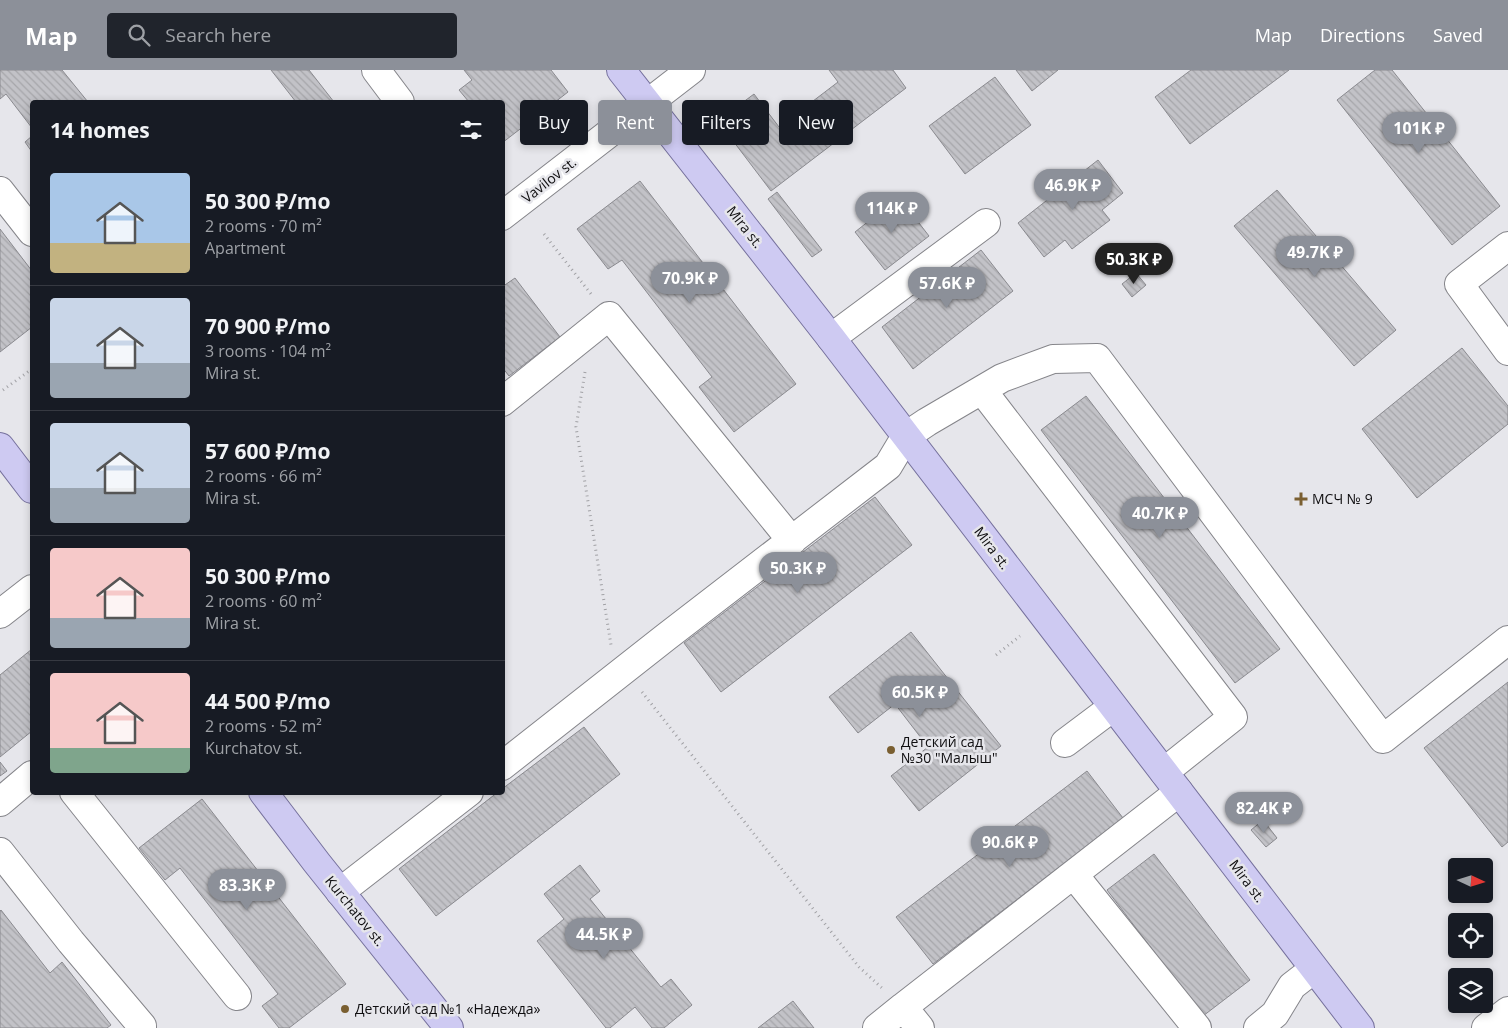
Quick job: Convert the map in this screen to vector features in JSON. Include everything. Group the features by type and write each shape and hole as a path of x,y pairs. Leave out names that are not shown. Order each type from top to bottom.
{"main road":[{"name":"Mira st.","path":"621,70 645,100"},
{"name":"Mira st.","path":"672,135 831,338 1360,1028"},
{"path":"0,447 30,486"},
{"name":"Kurchatov st.","path":"265,795 449,1028"}],"street":[{"path":"376,70 393,100"},
{"name":"Vavilov st.","path":"653,100 691,70"},
{"name":"Vavilov st.","path":"505,214 598,142"},
{"path":"0,191 30,229"},
{"path":"831,338 986,222"},
{"path":"1508,246 1459,284 1508,351"},
{"path":"505,400 600,323 792,541"},
{"path":"505,764 888,466 906,436 1002,378 1052,358 1097,358 1383,738 1508,640"},
{"path":"877,1028 1074,874 1171,782 1241,709 982,390"},
{"path":"0,614 30,591"},
{"path":"1065,743 1113,707"},
{"path":"0,802 30,777"},
{"path":"76,795 237,996"},
{"path":"340,892 465,795"},
{"path":"0,852 142,1028"},
{"path":"1074,874 1197,1028"},
{"path":"1258,1028 1275,1014 1292,986 1314,969"},
{"path":"904,1007 920,1028"},
{"path":"1486,1028 1508,1011"}],"path":[{"path":"544,234 600,323 576,427 611,646 625,670 859,968 904,1007"},
{"path":"4,390 30,370"},
{"path":"996,655 1020,636"}],"building":[{"path":"0,70 62,70 86,100 30,100 30,125 6,94 0,99"},
{"path":"271,70 309,70 332,100 294,100"},
{"path":"464,70 551,70 568,92 558,100 520,100 520,129 505,141 505,100 467,100 459,90 472,80"},
{"path":"829,70 893,70 906,88 853,128 853,100 814,100 838,82"},
{"path":"1016,70 1058,70 1032,91"},
{"path":"1191,70 1289,70 1190,144 1155,97"},
{"path":"1375,70 1392,70 1500,206 1452,245 1337,100"},
{"path":"995,77 1031,125 965,174 929,126"},
{"path":"754,94 759,100 746,100"},
{"path":"769,114 779,127 779,145 831,145 771,191 736,145 769,145"},
{"path":"30,138 30,149 25,142"},
{"path":"1098,160 1123,193 1102,210 1110,220 1072,249 1065,240 1044,257 1018,223"},
{"path":"640,181 796,384 734,432 699,387 712,377 622,260 608,269 577,229"},
{"path":"1277,190 1396,330 1354,366 1234,226"},
{"path":"777,192 822,250 812,257 768,199"},
{"path":"899,197 929,236 885,270 855,232"},
{"path":"0,229 30,268 30,329 0,352"},
{"path":"981,250 1013,291 913,369 882,327"},
{"path":"1136,273 1146,285 1132,297 1122,284"},
{"path":"515,278 560,337 509,376 505,371 505,285"},
{"path":"1462,348 1508,406 1508,424 1417,498 1362,429"},
{"path":"1086,396 1280,649 1235,683 1041,430"},
{"path":"875,497 912,545 721,692 684,643"},
{"path":"911,632 1001,746 919,811 891,776 928,747 895,704 858,733 829,697"},
{"path":"30,651 30,733 0,757 0,675"},
{"path":"1508,682 1508,842 1502,847 1424,748"},
{"path":"584,727 620,774 436,916 399,869 494,795 505,795 505,787"},
{"path":"0,762 7,771 0,776"},
{"path":"1087,771 1123,818 933,964 896,917"},
{"path":"202,799 346,984 289,1028 279,1028 262,1006 278,994 180,868 165,880 139,848"},
{"path":"1263,820 1277,838 1266,847 1251,830"},
{"path":"1154,854 1250,980 1203,1016 1107,890"},
{"path":"580,865 600,891 590,899 661,987 671,979 692,1005 664,1028 652,1028 635,1007 610,1028 606,1028 537,941 564,919 544,894"},
{"path":"1,910 50,973 62,962 111,1025 107,1028 0,1028"},
{"path":"793,1001 814,1028 758,1028"}],"place":[{"name":"МСЧ № 9","path":"1301,499"},
{"name":"Детский сад №30 \"Малыш\"","path":"891,750"},
{"name":"Детский сад №1 «Надежда»","path":"345,1009"}]}
